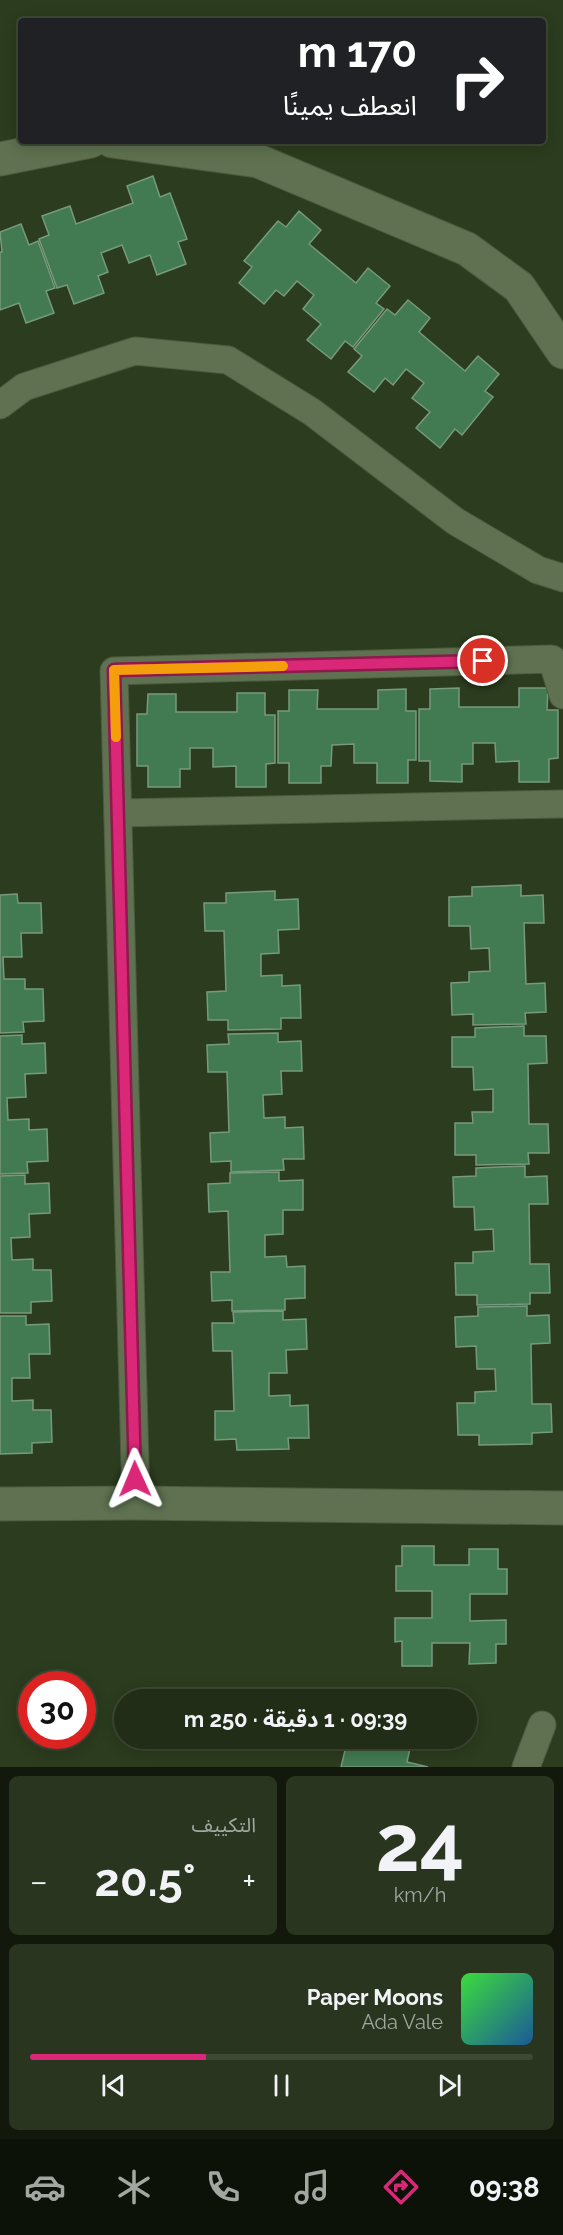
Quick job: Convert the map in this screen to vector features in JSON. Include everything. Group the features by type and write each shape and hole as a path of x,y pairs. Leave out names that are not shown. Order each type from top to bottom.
{"street":[{"path":"0,159 76,144"},
{"path":"135,144 258,160 467,249 519,287 563,352"},
{"path":"0,405 24,387 135,351 228,360 312,412 455,521 538,570 563,578"},
{"path":"136,1503 114,670 552,659 563,695"},
{"path":"118,813 563,804"},
{"path":"0,1504 136,1503 563,1508"},
{"path":"526,1767 542,1725"}],"building":[{"path":"153,176 160,197 170,193 187,239 178,242 186,264 157,275 150,255 129,263 122,245 101,253 108,272 98,276 104,293 74,304 67,285 57,288 39,239 49,235 42,216 70,206 76,224 133,203 127,186"},
{"path":"299,211 321,230 309,244 356,283 368,268 390,286 376,303 384,309 353,347 345,341 331,359 307,340 321,324 303,309 314,295 297,281 284,296 276,290 264,304 239,283 252,267 244,261 278,221 286,227"},
{"path":"21,224 29,245 38,241 55,288 46,291 54,313 26,323 19,303 0,310 0,252 2,252 0,232"},
{"path":"408,300 430,318 419,332 465,371 478,356 499,374 485,391 493,397 462,435 455,429 440,448 416,428 430,412 412,398 424,383 406,369 393,385 385,378 374,392 348,372 362,356 354,349 387,309 395,315"},
{"path":"459,688 459,707 519,707 519,688 548,688 547,710 558,710 558,758 549,759 549,782 519,782 519,761 496,762 495,743 473,743 473,764 462,764 462,782 430,781 430,761 419,761 419,709 430,709 430,689"},
{"path":"406,689 406,711 416,711 416,760 408,760 408,783 377,783 377,763 354,763 354,744 332,745 331,766 321,766 321,783 289,783 289,763 278,763 278,711 289,711 289,690 318,690 317,709 378,709 378,690"},
{"path":"237,693 265,693 265,715 275,715 275,763 266,764 266,787 236,787 236,766 213,767 213,748 190,748 190,769 180,769 180,787 148,787 148,766 137,766 137,714 147,714 148,694 176,694 176,712 237,712"},
{"path":"521,885 521,896 543,895 544,923 524,923 526,984 545,983 546,1012 525,1013 526,1024 473,1025 473,1014 452,1015 451,983 469,982 469,972 490,971 489,948 471,949 470,926 449,926 449,897 472,896 472,887"},
{"path":"275,891 275,900 298,899 299,929 278,930 279,953 261,954 261,976 282,975 282,986 300,985 301,1018 281,1018 281,1029 228,1030 228,1020 208,1020 207,992 226,991 224,931 205,931 204,903 226,903 226,893"},
{"path":"17,894 18,903 41,903 42,933 21,933 22,957 3,957 4,979 25,979 25,989 43,989 44,1021 23,1022 24,1032 0,1033 0,895"},
{"path":"524,1026 524,1036 546,1036 547,1063 528,1064 529,1124 548,1124 549,1153 528,1153 529,1164 476,1165 476,1155 455,1155 455,1123 473,1123 472,1112 493,1112 493,1089 474,1090 473,1067 452,1067 452,1037 475,1037 475,1028"},
{"path":"278,1033 278,1042 301,1041 302,1071 281,1071 282,1094 263,1095 264,1118 285,1117 285,1128 303,1127 304,1159 283,1159 284,1170 231,1172 231,1161 211,1162 210,1133 229,1132 227,1072 208,1072 207,1045 229,1044 228,1034"},
{"path":"22,1035 22,1044 45,1043 46,1073 25,1074 26,1097 7,1098 8,1120 29,1119 29,1130 47,1129 48,1161 27,1162 28,1173 0,1174 0,1036"},
{"path":"525,1166 525,1177 547,1176 548,1204 529,1204 530,1264 549,1264 550,1293 530,1293 530,1304 477,1305 477,1295 456,1295 455,1263 473,1263 473,1252 494,1251 493,1229 475,1230 474,1207 454,1207 453,1177 476,1176 476,1168"},
{"path":"279,1172 279,1181 303,1180 303,1210 283,1210 283,1234 265,1235 265,1257 286,1256 287,1267 305,1266 305,1298 285,1299 285,1310 232,1311 232,1300 212,1301 211,1272 230,1272 228,1211 209,1212 208,1184 230,1183 230,1173"},
{"path":"25,1175 25,1184 49,1183 50,1213 29,1214 30,1237 11,1238 12,1260 33,1259 33,1270 51,1270 52,1301 31,1302 31,1313 0,1313 0,1176"},
{"path":"527,1306 527,1316 549,1315 550,1343 531,1344 532,1404 551,1404 552,1432 532,1433 532,1444 479,1445 479,1435 458,1435 457,1403 475,1403 475,1392 496,1391 495,1369 477,1369 476,1346 456,1347 455,1317 478,1316 478,1307"},
{"path":"283,1311 283,1320 306,1319 307,1349 286,1350 287,1373 269,1373 269,1396 290,1395 290,1406 308,1405 309,1438 288,1438 289,1449 237,1450 236,1439 215,1440 215,1411 234,1411 232,1351 213,1351 212,1323 234,1323 233,1312"},
{"path":"0,1316 26,1316 26,1325 49,1324 50,1354 29,1354 30,1378 12,1378 12,1401 33,1400 33,1410 51,1410 52,1442 32,1443 32,1453 0,1454"},
{"path":"402,1546 434,1546 434,1565 469,1565 469,1549 498,1549 498,1569 507,1569 507,1594 470,1594 470,1621 506,1620 506,1644 496,1644 496,1663 469,1664 470,1643 432,1643 432,1666 402,1666 402,1641 395,1642 395,1618 432,1618 432,1591 396,1591 396,1566 402,1566"},
{"path":"345,1749 410,1749 407,1762 428,1767 341,1767"}],"slow traffic":[{"path":"116,737 114,670 283,666"}],"route":[{"path":"135,1479 114,670 483,661"}]}
